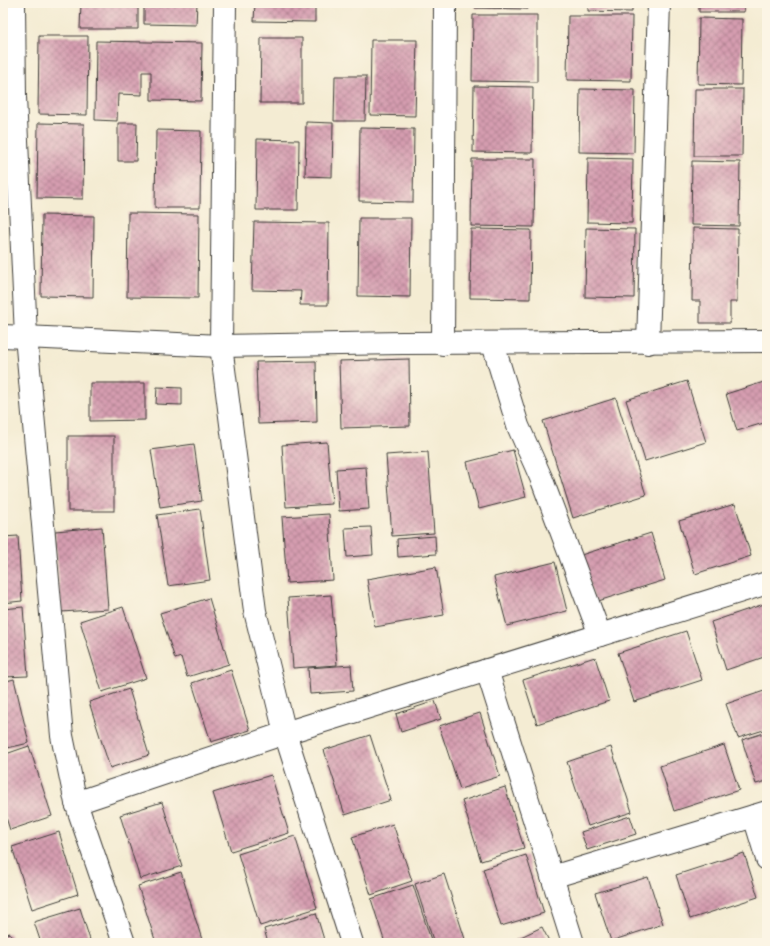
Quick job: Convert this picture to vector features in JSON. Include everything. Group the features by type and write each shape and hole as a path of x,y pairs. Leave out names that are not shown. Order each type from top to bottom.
{"street":[{"path":"14,3 9,97 26,336 62,736 76,803 124,943"},
{"path":"225,3 221,346 255,611 285,733 352,943"},
{"path":"443,344 445,3"},
{"path":"648,343 659,3"},
{"path":"3,336 221,346 767,341"},
{"path":"493,344 518,426 542,480 600,635"},
{"path":"76,803 285,733 767,583"},
{"path":"487,670 572,943"},
{"path":"552,877 760,814 767,859"}],"building":[{"path":"81,3 138,3 138,29 80,29"},
{"path":"144,3 197,3 196,25 144,24"},
{"path":"255,3 315,3 315,22 254,21"},
{"path":"475,3 528,3 528,9 475,8"},
{"path":"588,3 632,3 632,12 588,11"},
{"path":"699,3 745,3 744,12 699,12"},
{"path":"473,15 537,15 537,82 472,81"},
{"path":"568,16 632,16 631,81 567,80"},
{"path":"699,18 742,19 741,85 698,84"},
{"path":"39,36 88,36 87,115 38,114"},
{"path":"261,38 302,38 302,103 260,103"},
{"path":"371,40 417,40 415,116 370,115"},
{"path":"96,41 202,43 201,101 151,100 151,72 142,72 142,95 118,94 117,121 95,120"},
{"path":"335,76 366,76 365,121 334,121"},
{"path":"474,86 533,87 532,153 473,152"},
{"path":"580,89 635,90 634,153 579,152"},
{"path":"695,89 743,89 742,156 694,156"},
{"path":"306,122 333,123 332,177 305,176"},
{"path":"38,123 84,124 83,199 37,198"},
{"path":"118,123 137,123 136,161 118,161"},
{"path":"360,128 414,129 413,202 359,201"},
{"path":"156,130 201,131 200,208 155,208"},
{"path":"257,139 299,140 298,210 256,210"},
{"path":"588,158 633,159 632,223 587,222"},
{"path":"472,159 535,159 534,227 471,226"},
{"path":"692,161 740,162 739,226 691,225"},
{"path":"128,213 199,214 198,298 127,297"},
{"path":"42,215 94,216 93,297 41,296"},
{"path":"359,218 411,218 410,297 358,296"},
{"path":"254,222 329,223 328,305 300,305 301,291 252,290"},
{"path":"586,228 635,229 634,298 585,297"},
{"path":"693,228 738,229 737,302 730,302 730,323 700,323 700,301 692,301"},
{"path":"471,229 531,230 530,299 470,298"},
{"path":"409,359 410,426 341,428 339,361"},
{"path":"316,361 317,422 258,424 256,362"},
{"path":"687,381 706,442 645,461 626,400"},
{"path":"767,381 767,422 737,431 726,394"},
{"path":"90,383 145,383 145,420 90,421"},
{"path":"157,387 182,388 182,405 156,404"},
{"path":"616,398 646,495 573,518 543,421"},
{"path":"68,436 114,436 114,511 68,511"},
{"path":"327,442 332,504 286,507 282,445"},
{"path":"194,444 202,501 160,507 151,450"},
{"path":"513,450 526,497 479,509 467,462"},
{"path":"428,452 434,533 392,536 386,455"},
{"path":"366,467 369,509 339,511 336,469"},
{"path":"735,504 751,556 695,574 679,521"},
{"path":"200,509 210,580 168,586 157,515"},
{"path":"329,514 333,580 287,583 282,517"},
{"path":"102,527 108,609 61,612 55,531"},
{"path":"371,527 373,555 347,557 345,528"},
{"path":"651,533 665,580 595,602 581,555"},
{"path":"18,536 22,601 3,603 3,537"},
{"path":"435,536 436,554 398,557 397,539"},
{"path":"555,562 567,611 507,626 494,577"},
{"path":"436,567 444,615 375,627 367,579"},
{"path":"331,595 337,665 293,668 288,598"},
{"path":"209,598 229,664 187,677 181,657 175,659 160,613"},
{"path":"767,603 767,656 726,670 711,622"},
{"path":"23,607 28,676 3,677 3,609"},
{"path":"123,607 146,678 102,692 80,621"},
{"path":"686,631 702,680 634,702 618,653"},
{"path":"595,657 609,701 537,724 523,680"},
{"path":"351,665 353,691 310,694 308,668"},
{"path":"231,670 250,730 211,742 192,683"},
{"path":"14,679 29,743 3,749 3,682"},
{"path":"129,689 149,755 110,768 89,702"},
{"path":"767,690 767,729 738,738 726,704"},
{"path":"435,701 441,719 401,732 396,714"},
{"path":"480,713 500,776 460,789 439,726"},
{"path":"767,732 767,781 756,784 742,740"},
{"path":"370,735 391,800 345,815 324,750"},
{"path":"724,745 739,790 674,811 660,766"},
{"path":"29,746 52,816 10,830 3,808 3,755"},
{"path":"611,747 632,812 588,826 567,762"},
{"path":"271,775 289,833 231,851 213,793"},
{"path":"505,787 524,848 481,861 462,801"},
{"path":"162,802 182,866 140,879 120,815"},
{"path":"630,816 636,834 587,850 581,832"},
{"path":"393,824 412,881 371,895 352,837"},
{"path":"59,832 78,894 32,909 12,847"},
{"path":"295,836 317,908 260,926 238,854"},
{"path":"744,853 758,897 690,919 676,875"},
{"path":"526,855 544,913 501,926 483,869"},
{"path":"181,872 203,943 156,943 138,886"},
{"path":"444,874 465,939 453,943 434,943 415,884"},
{"path":"648,877 663,924 611,941 595,893"},
{"path":"413,885 432,943 385,943 371,899"},
{"path":"80,908 91,943 41,943 34,922"},
{"path":"316,913 325,943 268,943 264,929"},
{"path":"542,927 550,943 508,943"},
{"path":"10,933 14,943 3,943 3,935"}]}
